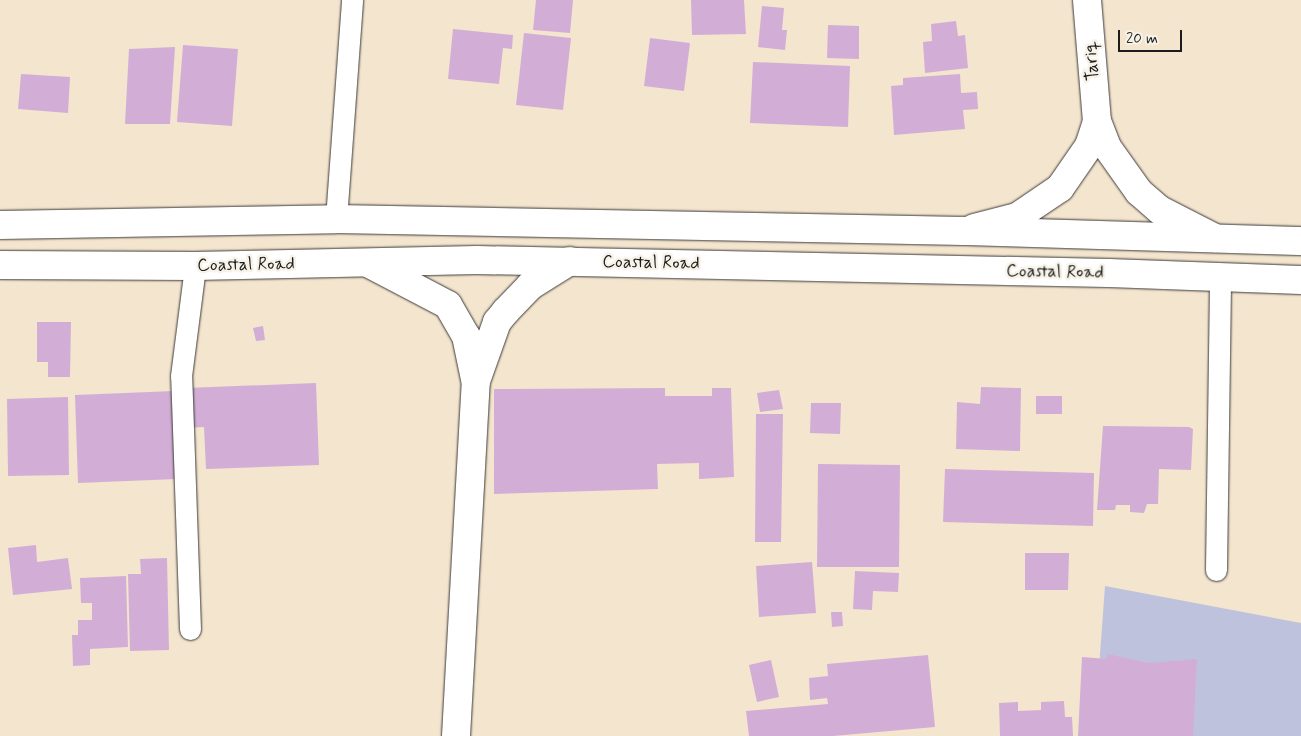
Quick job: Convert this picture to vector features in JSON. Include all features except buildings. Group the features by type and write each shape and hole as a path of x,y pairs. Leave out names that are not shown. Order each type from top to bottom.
{"main road":[{"name":"Tariq","path":"1087,0 1097,122"},
{"path":"964,230 1017,217 1060,188 1080,161 1097,122"},
{"path":"1097,122 1121,171 1139,192 1160,210 1214,238"},
{"path":"0,225 336,219 964,230 1301,241"},
{"name":"Coastal Road","path":"0,265 195,266 370,264 477,260 570,261 1301,280"},
{"path":"476,381 498,322 506,311 530,286 570,261"},
{"path":"370,264 448,305 466,336 476,381 456,736"}],"street":[{"path":"336,219 352,0"},
{"path":"190,629 181,376 195,266"},
{"path":"1216,570 1220,277"}],"shaded area":[{"path":"1105,586 1301,623 1301,736 1094,736"}]}
